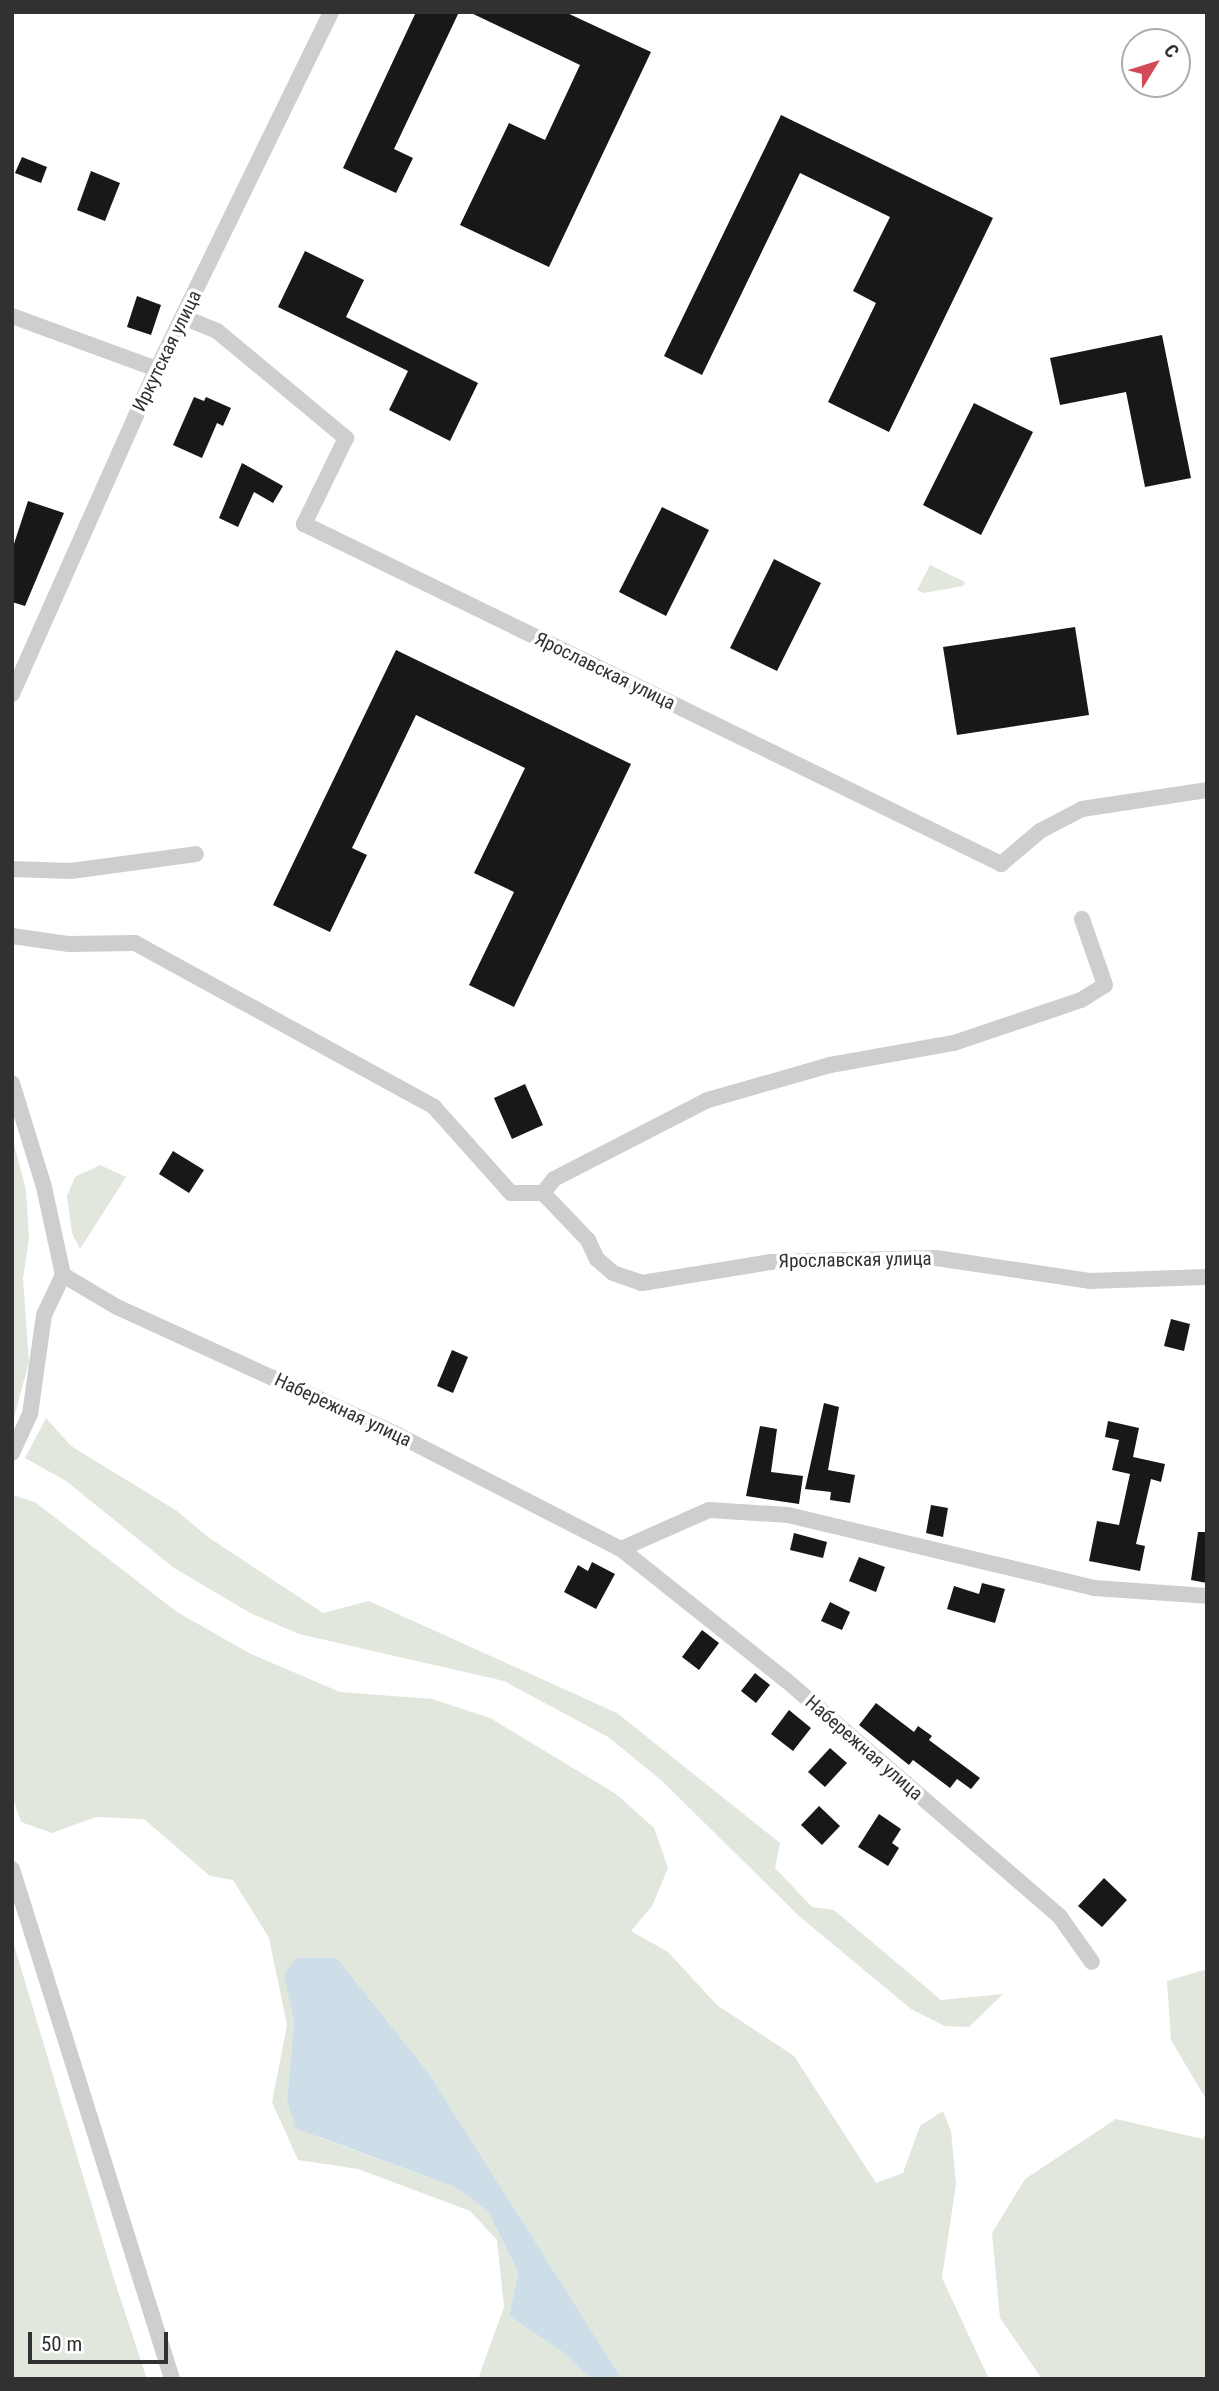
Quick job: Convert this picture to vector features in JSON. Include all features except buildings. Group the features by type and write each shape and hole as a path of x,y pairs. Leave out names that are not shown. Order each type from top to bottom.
{"street":[{"name":"Иркутская улица","path":"12,694 157,369 185,318 331,12"},
{"path":"12,316 157,369"},
{"name":"Ярославская улица","path":"185,318 217,331 345,438 304,524 1001,864 1040,831 1082,809 1207,790"},
{"path":"12,869 71,871 195,854"},
{"path":"12,936 69,944 135,943 435,1107 511,1193 542,1193 554,1179 708,1100 830,1065 954,1042 1081,1000 1105,985 1082,919"},
{"path":"12,1083 44,1187 64,1275 44,1315 30,1414 12,1452"},
{"name":"Ярославская улица","path":"542,1193 588,1240 597,1259 613,1273 642,1283 770,1262 936,1258 1089,1281 1207,1277"},
{"name":"Набережная улица","path":"64,1275 117,1307 398,1435 621,1549 787,1681 1060,1917 1092,1962"},
{"path":"621,1549 709,1510 788,1515 1094,1588 1207,1596"},
{"path":"12,1869 172,2379"}],"shaded area":[{"path":"930,565 965,582 963,586 924,593 917,590"},
{"path":"12,1136 26,1190 29,1238 23,1279 29,1362 12,1425"},
{"path":"100,1165 126,1177 80,1249 72,1233 67,1196 75,1177"},
{"path":"46,1418 71,1446 177,1511 208,1537 323,1613 369,1601 617,1713 780,1843 775,1868 812,1907 834,1910 941,2000 1003,1994 969,2027 945,2026 911,2009 799,1916 661,1780 608,1737 504,1681 299,1634 252,1614 174,1568 66,1481 25,1458"},
{"path":"12,1495 35,1502 177,1612 249,1653 340,1692 432,1699 490,1718 616,1794 654,1828 668,1868 652,1906 631,1931 668,1952 717,2005 794,2056 876,2183 903,2173 920,2126 943,2111 951,2131 956,2184 942,2278 989,2379 622,2379 428,2072 337,1958 285,1974 294,2021 287,2099 321,2138 455,2187 488,2211 518,2272 509,2316 561,2351 591,2379 478,2379 504,2307 497,2240 470,2211 358,2169 298,2160 272,2102 287,2025 269,1938 233,1880 210,1876 144,1819 96,1817 52,1833 21,1822 12,1796"},
{"path":"12,1938 113,2276 147,2379 12,2379"},
{"path":"296,1958 337,1958 428,2072 622,2379 591,2379 561,2351 509,2316 518,2272 488,2211 455,2187 295,2128 287,2099 294,2021 284,1974"},
{"path":"1207,1969 1207,2101 1171,2040 1167,1981"},
{"path":"1116,2119 1203,2139 1207,2130 1207,2379 1042,2379 1000,2318 992,2233 1025,2179"}]}
